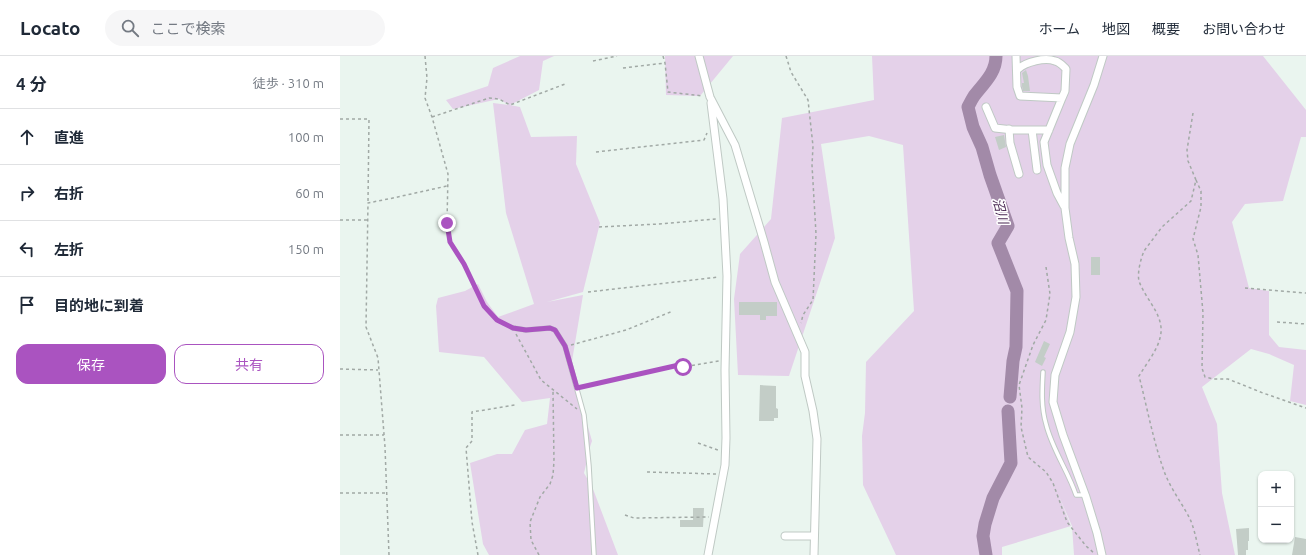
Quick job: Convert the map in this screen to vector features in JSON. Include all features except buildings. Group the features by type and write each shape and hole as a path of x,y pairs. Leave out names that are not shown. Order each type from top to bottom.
{"street":[{"path":"699,56 710,97 723,200 727,276 725,452 723,475 708,555"},
{"path":"1016,56 1018,69 1017,87 1020,96 1062,98"},
{"path":"1102,555 1085,495 1063,435 1053,402 1055,375 1070,332 1076,297 1075,264 1069,238 1065,208 1065,168 1070,144 1094,86 1104,56"},
{"path":"1018,69 1022,65 1046,60 1054,60 1059,62 1066,69 1065,91 1044,142 1047,165 1057,193 1065,208"},
{"path":"710,97 735,145 775,282 805,352 805,376 813,411 817,438 814,555"},
{"path":"986,107 996,128 1049,130"},
{"path":"1009,129 1010,143 1019,174"},
{"path":"1032,130 1037,170"},
{"path":"785,536 814,536"}],"lane":[{"path":"513,328 526,330 550,328 555,330 565,346 584,414 589,466 594,555"},
{"path":"1043,372 1042,396 1046,425 1076,495 1085,495"}],"path":[{"path":"425,56 427,78 425,98 448,174 447,223 450,242 464,264 484,306 497,320 513,328 541,380 584,414"},
{"path":"593,61 617,56"},
{"path":"663,56 668,92 710,97"},
{"path":"786,56 791,72 808,100 813,146 812,165 816,234 813,300 804,315 797,334"},
{"path":"623,68 665,63"},
{"path":"432,117 489,98 499,99 510,105 565,84"},
{"path":"1193,113 1188,161 1201,191 1201,207 1193,239 1198,255 1203,313 1202,368 1205,377 1214,379 1228,379 1262,393 1306,408"},
{"path":"340,119 369,119 366,327 378,358 384,435 389,555"},
{"path":"596,152 704,140 713,121"},
{"path":"1196,180 1191,201 1162,227 1142,255 1139,280 1161,321 1158,344 1139,376 1155,444 1164,471 1169,483 1191,521 1200,555"},
{"path":"368,203 447,186"},
{"path":"599,227 659,224 724,218"},
{"path":"340,220 368,220"},
{"path":"588,292 727,276"},
{"path":"1245,288 1306,293"},
{"path":"565,346 626,330 673,311"},
{"path":"1277,322 1306,324"},
{"path":"577,388 679,365 683,367 725,360"},
{"path":"340,370 378,370"},
{"path":"539,555 531,540 530,522 540,497 550,484 553,475 553,390"},
{"path":"478,555 472,522 466,448 472,441 472,412 515,405"},
{"path":"340,435 384,435"},
{"path":"698,443 725,452"},
{"path":"647,472 723,475"},
{"path":"340,494 387,493"},
{"path":"625,515 634,518 714,517"}],"shaded area":[{"path":"520,56 554,56 543,61 539,90 510,105 520,107 531,137 577,136 576,164 600,223 583,292 547,302 583,295 571,367 592,441 584,473 593,489 618,555 489,555 483,544 470,463 497,454 512,454 525,430 547,424 550,398 522,402 484,357 439,352 436,306 438,298 465,291 478,284 487,302 498,317 534,304 506,213 493,103 509,105 499,99 453,109 446,100 488,86 493,68"},
{"path":"665,56 733,56 700,96 666,95"},
{"path":"872,56 1263,56 1306,110 1306,137 1301,137 1283,201 1245,204 1232,222 1249,288 1269,291 1269,335 1279,347 1306,350 1306,405 1290,401 1294,365 1269,354 1251,349 1202,387 1217,424 1222,493 1235,555 1074,555 1072,526 1058,494 1071,526 1002,547 1002,555 896,555 863,485 862,436 865,413 866,362 914,311 903,145 869,136 821,144 835,238 789,376 738,375 734,299 740,254 771,219 782,118 874,100"}],"waterway":[{"name":"沼川","path":"996,56 992,73 974,96 968,107 973,127 982,147 1008,226 998,243 1017,291 1016,347 1013,361 1010,397"},
{"name":"沼川","path":"986,555 983,536 985,524 993,498 1011,463 1008,411"}],"route":[{"path":"447,223 450,242 464,264 484,306 497,320 513,328 526,330 550,328 555,330 565,346 577,388 679,365 683,367"}]}
